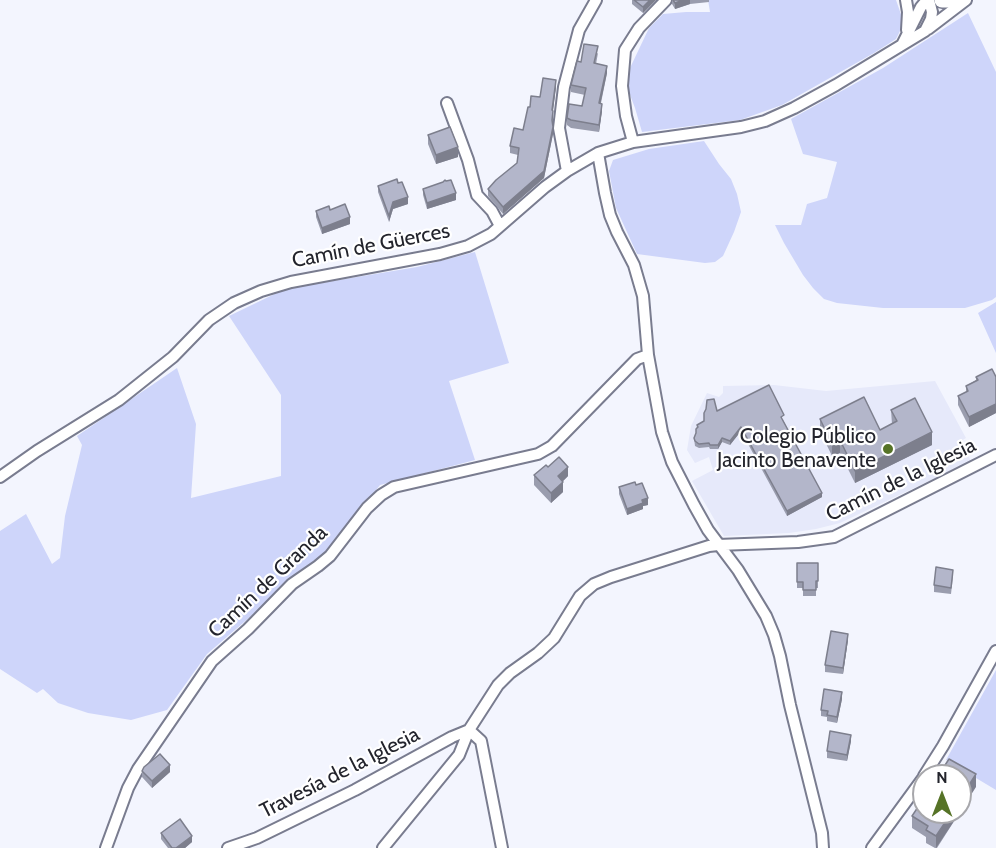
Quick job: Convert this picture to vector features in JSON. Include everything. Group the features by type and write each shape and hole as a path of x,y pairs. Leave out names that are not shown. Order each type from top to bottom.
{"street":[{"path":"567,171 559,128 564,87 579,30 596,0"},
{"path":"633,142 626,116 622,86 625,50 639,28 666,0"},
{"path":"906,0 907,33"},
{"path":"902,45 921,7 928,0 932,12 925,31"},
{"path":"942,0 951,0"},
{"name":"Camín de Güerces","path":"0,477 119,400 173,357 209,320 234,303 261,291 291,282 440,254 468,246 491,234 567,171 598,153 633,142 741,127 765,121 802,104 902,45 966,0"},
{"path":"447,103 468,160 477,195 492,211 500,226"},
{"path":"598,153 610,215 634,265 643,296 648,355 660,422 672,462 708,530 738,570 766,616 774,635 822,833 823,848"},
{"name":"Camín de Granda","path":"106,848 128,788 138,769 212,661 248,629 292,584 330,556 367,508 381,495 394,487 538,454 552,446 637,359 648,355"},
{"name":"Camín de la Iglesia","path":"383,848 459,755 469,730 498,686 510,673 554,638 580,596 594,584 709,546 798,542 834,537 996,455"},
{"path":"932,764 996,651"},
{"path":"469,730 481,741 502,848"},
{"name":"Travesía de la Iglesia","path":"228,848 267,833 355,790 469,730"},
{"path":"872,848 912,793"}],"shaded area":[{"path":"708,0 896,0 904,23 896,39 782,105 740,120 642,132 627,87 630,68 649,28 663,14 710,12"},
{"path":"968,13 996,72 996,297 965,308 883,308 837,303 824,299 803,275 775,225 801,225 807,204 827,198 837,162 803,154 791,119 883,68"},
{"path":"704,141 731,179 741,212 723,256 715,262 705,263 637,254 616,208 609,171 613,160 649,149"},
{"path":"475,252 509,363 449,381 475,460 380,485 326,553 287,581 207,654 167,710 131,720 88,713 58,703 43,689 37,693 0,669 0,531 26,514 52,564 60,558 65,516 82,445 77,436 177,368 196,424 191,498 281,476 281,395 229,316 285,289 417,267"},
{"path":"996,302 996,353 978,313"},
{"path":"935,381 966,438 961,441 971,461 840,523 789,533 724,536 692,481 713,470 709,457 695,463 687,450 691,426 707,393 719,397 723,393 723,386 774,385 826,391"},
{"path":"996,670 996,790 972,776 972,764 953,764 946,760"}],"building":[{"path":"634,0 650,0 643,7"},
{"path":"584,44 598,46 594,63 607,66 599,103 602,104 599,125 567,118 569,104 582,106 586,88 571,85 577,61 581,62"},
{"path":"543,78 556,80 552,110 553,127 544,171 503,207 488,189 517,163 519,148 510,146 514,128 523,130 531,96 540,97"},
{"path":"450,127 458,147 436,155 428,135"},
{"path":"397,179 398,183 402,182 408,197 393,202 389,216 378,186"},
{"path":"445,180 451,180 456,193 427,203 423,189"},
{"path":"345,204 350,217 322,228 316,211 329,206 330,210"},
{"path":"992,369 996,377 996,404 969,417 958,396 968,391 966,386 978,380 976,377"},
{"path":"769,385 784,415 781,417 822,493 787,511 741,427 730,441 722,438 718,445 699,444 694,438 697,425 704,421 707,400 714,399 717,411"},
{"name":"Colegio Público Jacinto Benavente","path":"864,397 880,430 897,421 891,410 915,398 932,432 855,471 840,440 832,444 820,419"},
{"path":"559,457 568,467 558,476 563,482 551,493 534,475"},
{"path":"635,482 636,485 642,483 648,498 642,500 643,503 627,509 619,487"},
{"path":"797,563 818,563 816,590 803,590 803,582 797,582"},
{"path":"936,567 953,570 951,588 934,585"},
{"path":"831,631 848,634 843,668 825,665"},
{"path":"824,689 842,692 837,717 827,715 828,711 821,710"},
{"path":"830,731 851,735 847,755 827,751"},
{"path":"160,754 170,765 152,781 142,771"},
{"path":"949,759 958,764 946,764"},
{"path":"180,819 192,836 176,848 172,848 161,833"},
{"path":"925,824 944,824 936,836 926,830 928,826"}],"place":[{"name":"Colegio Público Jacinto Benavente","path":"888,449"}]}
